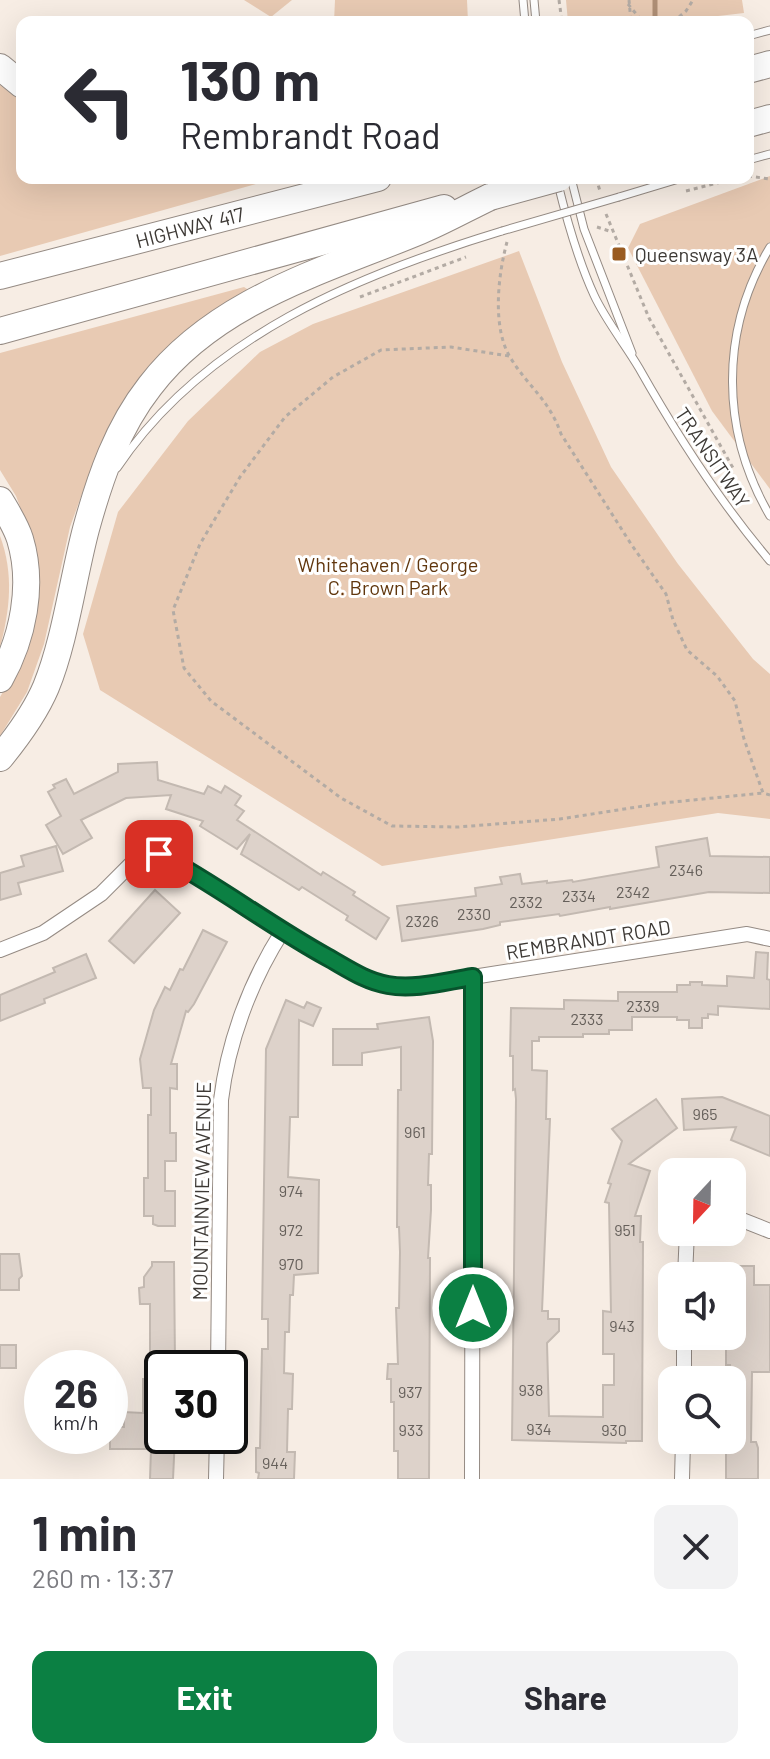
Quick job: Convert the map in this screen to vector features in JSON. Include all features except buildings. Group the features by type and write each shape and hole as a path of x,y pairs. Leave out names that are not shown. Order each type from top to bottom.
{"highway":[{"path":"0,67 16,80"},
{"name":"HIGHWAY 417","path":"0,276 355,184"},
{"path":"0,331 409,216 537,184"},
{"path":"0,758 15,740 46,686 103,473 114,446 149,387 187,347 225,317 272,291 421,231 490,197"},
{"path":"0,500 20,538 26,574 14,654 0,679"}],"street":[{"name":"REMBRANDT ROAD","path":"0,950 43,933 101,894 141,854 159,854 194,873 282,932 369,981 380,983 410,986 747,934 770,939"},
{"name":"MOUNTAINVIEW AVENUE","path":"218,1350 221,1100 226,1060 249,997 271,948 282,932"},
{"path":"472,1479 473,977"},
{"path":"746,1222 770,1231"},
{"path":"216,1479 217,1454"},
{"path":"682,1479 683,1454"}],"lane":[{"name":"TRANSITWAY","path":"559,184 570,231 594,295 690,456 725,506 770,561"},
{"name":"TRANSITWAY","path":"573,184 588,241 637,366"},
{"path":"81,547 98,504 124,459 179,397 232,352 274,323 390,270 502,231 662,184"},
{"name":"TRANSITWAY","path":"770,247 750,284 743,306 736,330 731,375 734,419 742,458 770,516"}],"path":[{"path":"680,16 693,0"},
{"path":"594,216 597,228 612,232 668,356 740,479"},
{"path":"495,247 507,242 500,267 498,299 505,348 554,413 570,447 666,594 673,620 687,650 717,676 735,701 744,739 763,793"},
{"path":"351,301 471,255"},
{"path":"509,356 451,347 381,350 333,377 285,417 240,477 200,544 173,610 184,668 211,701 341,798 392,826 458,827 560,819 663,803 763,793 770,795"}],"green space":[{"path":"244,0 292,0 269,16"},
{"path":"335,0 467,0 468,16 334,16"},
{"path":"566,0 742,0 744,13 718,16 567,16"},
{"path":"0,85 16,97 16,184 256,184 0,256"},
{"path":"770,176 770,489 712,411 628,248 640,224"},
{"name":"Whitehaven / George C. Brown Park","path":"519,251 562,362 611,467 678,564 753,659 770,674 770,819 718,813 382,866 100,690 83,634 118,512 188,421 260,352 313,324"},
{"path":"244,287 250,291 125,400 95,458 70,527 44,644 27,692 0,736 0,697 19,665 33,541 16,496 0,470 0,353"},
{"path":"0,536 7,564 9,592 0,647"}],"waterway":[{"path":"655,0 655,16"}],"place":[{"name":"Queensway 3A","path":"619,254"}],"route":[{"path":"159,854 194,873 282,932 369,981 410,986 473,977 473,1308"}]}
